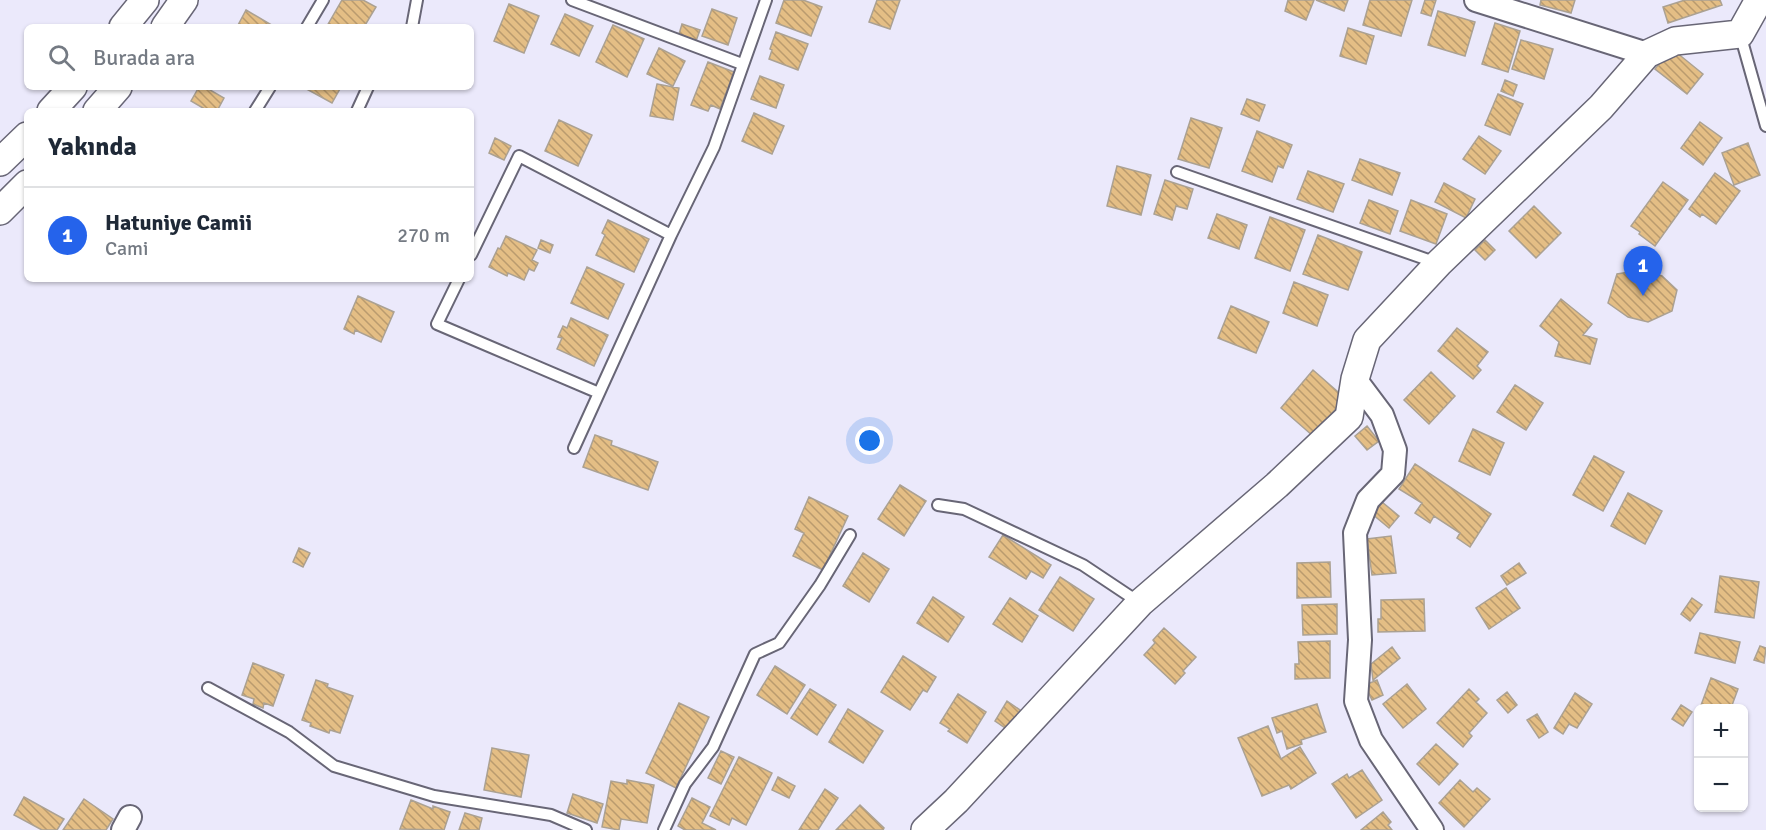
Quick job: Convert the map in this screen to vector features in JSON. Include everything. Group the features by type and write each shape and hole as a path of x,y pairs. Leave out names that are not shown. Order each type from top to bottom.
{"street":[{"path":"125,24 145,0"},
{"path":"167,24 184,0"},
{"path":"1476,0 1647,54"},
{"path":"926,830 1140,603 1277,485 1349,417 1355,380 1367,340 1439,263 1601,107 1647,54 1675,41 1740,34 1759,0"},
{"path":"54,108 70,90"},
{"path":"100,108 115,90"},
{"path":"0,162 24,139"},
{"path":"0,211 24,187"},
{"path":"1355,380 1382,415 1395,450 1393,474 1368,500 1355,533 1360,640 1356,701 1371,740 1432,830"}],"lane":[{"path":"309,24 323,0"},
{"path":"413,24 417,0"},
{"path":"572,0 742,64"},
{"path":"574,448 671,235 714,147 766,0"},
{"path":"1740,34 1766,126"},
{"path":"257,108 268,90"},
{"path":"358,108 367,90"},
{"path":"474,249 519,156 671,235"},
{"path":"1177,172 1439,263"},
{"path":"458,282 437,324 599,393"},
{"path":"938,505 964,509 1083,566 1140,603"},
{"path":"664,830 685,784 713,747 755,654 779,643 820,585 850,535"},
{"path":"208,688 289,732 334,766 434,796 551,815 586,830"}],"building":[{"path":"342,0 363,0 376,7 366,24 328,24"},
{"path":"784,0 803,0 822,7 811,36 776,23"},
{"path":"877,0 900,0 890,29 869,22"},
{"path":"1288,0 1314,0 1306,20 1285,11"},
{"path":"1316,0 1348,0 1344,11"},
{"path":"1370,0 1412,0 1401,36 1363,25"},
{"path":"1425,0 1436,0 1431,16 1421,13"},
{"path":"1541,0 1575,0 1571,13 1540,5"},
{"path":"1685,0 1720,0 1722,5 1668,23 1663,7"},
{"path":"509,4 539,16 524,53 494,41"},
{"path":"712,9 737,18 728,45 702,36"},
{"path":"246,10 270,24 239,24"},
{"path":"1438,11 1475,22 1465,56 1428,45"},
{"path":"565,14 593,26 579,56 551,44"},
{"path":"1495,23 1520,31 1508,72 1482,64"},
{"path":"682,24 700,30 696,41 679,34"},
{"path":"613,25 644,39 627,77 596,62"},
{"path":"1348,28 1374,36 1366,64 1340,56"},
{"path":"776,32 808,44 798,70 769,59"},
{"path":"1521,40 1553,49 1544,79 1512,69"},
{"path":"659,48 685,61 673,86 647,74"},
{"path":"1671,48 1703,74 1687,94 1655,69"},
{"path":"708,62 734,72 720,109 711,105 708,111 691,105"},
{"path":"760,76 784,85 776,108 751,99"},
{"path":"1505,80 1517,85 1513,96 1501,91"},
{"path":"657,84 679,88 673,120 650,116"},
{"path":"197,90 210,90 224,98 219,108 203,108 191,101"},
{"path":"308,90 339,90 332,103"},
{"path":"1498,94 1523,104 1510,135 1485,125"},
{"path":"1247,99 1265,105 1259,121 1241,114"},
{"path":"754,113 784,126 772,154 742,141"},
{"path":"1191,118 1222,128 1209,168 1178,159"},
{"path":"559,120 592,135 578,166 545,151"},
{"path":"1700,122 1722,138 1703,165 1681,148"},
{"path":"1257,131 1292,145 1283,168 1278,166 1272,182 1242,171"},
{"path":"1479,136 1501,151 1485,174 1463,159"},
{"path":"495,138 511,146 504,160 489,153"},
{"path":"1748,143 1760,175 1734,185 1722,153"},
{"path":"1360,159 1400,173 1392,195 1352,180"},
{"path":"1117,166 1151,175 1141,215 1107,206"},
{"path":"1308,171 1344,184 1333,212 1297,199"},
{"path":"1715,173 1740,191 1716,224 1702,214 1700,217 1689,209"},
{"path":"1165,180 1193,189 1187,209 1176,206 1172,220 1154,214"},
{"path":"1663,182 1688,200 1655,246 1631,226"},
{"path":"1444,183 1475,199 1466,218 1435,202"},
{"path":"1369,200 1398,211 1390,234 1360,223"},
{"path":"1411,200 1447,214 1436,244 1400,231"},
{"path":"1534,206 1561,233 1536,258 1509,231"},
{"path":"1217,214 1247,225 1239,249 1208,238"},
{"path":"1270,217 1305,230 1290,271 1255,258"},
{"path":"608,220 649,239 634,272 596,255 605,235 602,233"},
{"path":"1318,235 1362,252 1348,290 1303,274"},
{"path":"506,236 537,250 532,260 538,263 534,271 529,269 524,280 508,273 507,276 489,267"},
{"path":"541,240 553,245 550,253 538,248"},
{"path":"1485,240 1495,250 1485,260 1475,250"},
{"path":"587,267 624,284 608,319 571,303"},
{"path":"1642,270 1662,276 1677,290 1672,311 1648,322 1628,317 1608,303 1617,274"},
{"path":"1294,282 1328,295 1317,326 1283,313"},
{"path":"358,296 394,312 381,342 355,330 354,334 344,329"},
{"path":"1561,299 1592,324 1583,335 1597,339 1590,364 1555,356 1559,342 1540,326"},
{"path":"1231,306 1269,322 1256,353 1218,338"},
{"path":"571,318 608,335 594,366 557,349 562,338 558,337 563,326 567,328"},
{"path":"1457,328 1488,352 1477,366 1481,370 1473,379 1438,351"},
{"path":"1313,370 1345,398 1313,436 1281,408"},
{"path":"1431,372 1455,396 1429,424 1404,400"},
{"path":"1515,385 1543,403 1526,430 1497,412"},
{"path":"1367,426 1379,441 1367,450 1355,436"},
{"path":"1473,429 1504,443 1490,475 1459,461"},
{"path":"595,435 612,441 611,445 658,462 648,490 583,467"},
{"path":"1594,456 1624,472 1603,511 1573,495"},
{"path":"1415,464 1491,514 1470,547 1457,538 1460,533 1434,516 1430,523 1415,513 1422,503 1399,489"},
{"path":"900,485 926,501 904,536 878,519"},
{"path":"1628,493 1662,511 1645,544 1611,526"},
{"path":"809,497 848,516 823,570 793,556 804,533 795,529"},
{"path":"1382,502 1399,516 1389,528 1372,514"},
{"path":"1003,535 1051,565 1043,578 1031,571 1026,579 989,557"},
{"path":"1391,536 1396,573 1372,575 1367,539"},
{"path":"299,548 310,553 303,567 293,562"},
{"path":"863,553 889,569 869,602 843,586"},
{"path":"1330,562 1331,597 1297,598 1297,563"},
{"path":"1519,563 1526,573 1507,585 1501,576"},
{"path":"1720,576 1759,582 1754,618 1715,612"},
{"path":"1060,577 1094,599 1073,631 1039,610"},
{"path":"1506,588 1520,608 1489,629 1476,608"},
{"path":"933,597 964,617 948,642 917,623"},
{"path":"1010,598 1038,616 1022,642 993,624"},
{"path":"1692,598 1702,605 1690,621 1681,614"},
{"path":"1424,599 1425,631 1378,632 1381,600"},
{"path":"1337,604 1337,634 1303,635 1302,605"},
{"path":"1164,628 1196,657 1175,684 1144,655"},
{"path":"1700,633 1740,642 1735,663 1695,653"},
{"path":"1330,641 1330,678 1295,679 1295,664 1299,664 1298,642"},
{"path":"1760,646 1766,648 1764,663 1754,660"},
{"path":"1392,647 1400,658 1373,680 1371,664"},
{"path":"903,656 936,677 927,692 923,690 910,710 881,692"},
{"path":"253,663 284,675 273,706 264,703 263,708 253,704 254,699 242,695"},
{"path":"775,666 805,685 787,714 757,695"},
{"path":"1711,678 1738,689 1732,704 1701,704"},
{"path":"316,680 328,684 327,687 353,696 340,733 330,730 329,733 310,726 311,723 302,720"},
{"path":"1377,680 1383,695 1372,700 1365,685"},
{"path":"1407,684 1426,709 1403,728 1383,704"},
{"path":"810,689 836,705 817,735 791,718"},
{"path":"1469,689 1479,699 1476,702 1487,713 1469,733 1472,736 1463,747 1437,723"},
{"path":"1507,692 1517,705 1508,713 1497,700"},
{"path":"1575,693 1592,704 1577,728 1569,724 1563,734 1554,728"},
{"path":"958,694 986,712 967,743 940,723"},
{"path":"1007,701 1020,710 1008,730 995,721"},
{"path":"679,703 709,717 676,788 646,773"},
{"path":"1317,704 1326,732 1301,740 1302,744 1287,749 1282,731 1277,733 1272,718"},
{"path":"1681,705 1692,712 1683,726 1672,719"},
{"path":"848,709 883,731 863,763 829,742"},
{"path":"1537,714 1548,732 1539,738 1527,720"},
{"path":"1268,726 1281,759 1300,747 1316,773 1291,789 1289,785 1262,796 1238,738"},
{"path":"1436,744 1458,764 1439,785 1417,764"},
{"path":"492,748 529,755 521,797 484,790"},
{"path":"721,751 734,757 721,784 708,778"},
{"path":"739,757 772,773 746,825 732,818 729,825 710,816"},
{"path":"1362,770 1382,800 1356,818 1332,784 1347,774 1349,778"},
{"path":"778,777 795,786 789,798 772,790"},
{"path":"627,780 654,785 647,823 621,819 619,830 602,827 611,781 627,784"},
{"path":"1460,780 1473,792 1477,788 1490,799 1464,827 1439,803"},
{"path":"825,789 838,798 818,830 799,830"},
{"path":"573,794 603,804 597,823 567,813"},
{"path":"24,797 64,819 57,830 42,830 14,815"},
{"path":"692,798 710,807 702,823 716,830 685,830 678,826"},
{"path":"84,799 113,819 106,830 63,830"},
{"path":"411,800 433,809 433,806 450,812 444,830 400,829"},
{"path":"860,805 884,828 883,830 836,830"},
{"path":"1383,812 1391,822 1388,825 1392,830 1361,830"},
{"path":"465,813 482,818 479,830 459,830"}],"place":[{"name":"Hatuniye Camii","path":"1643,296"}]}
